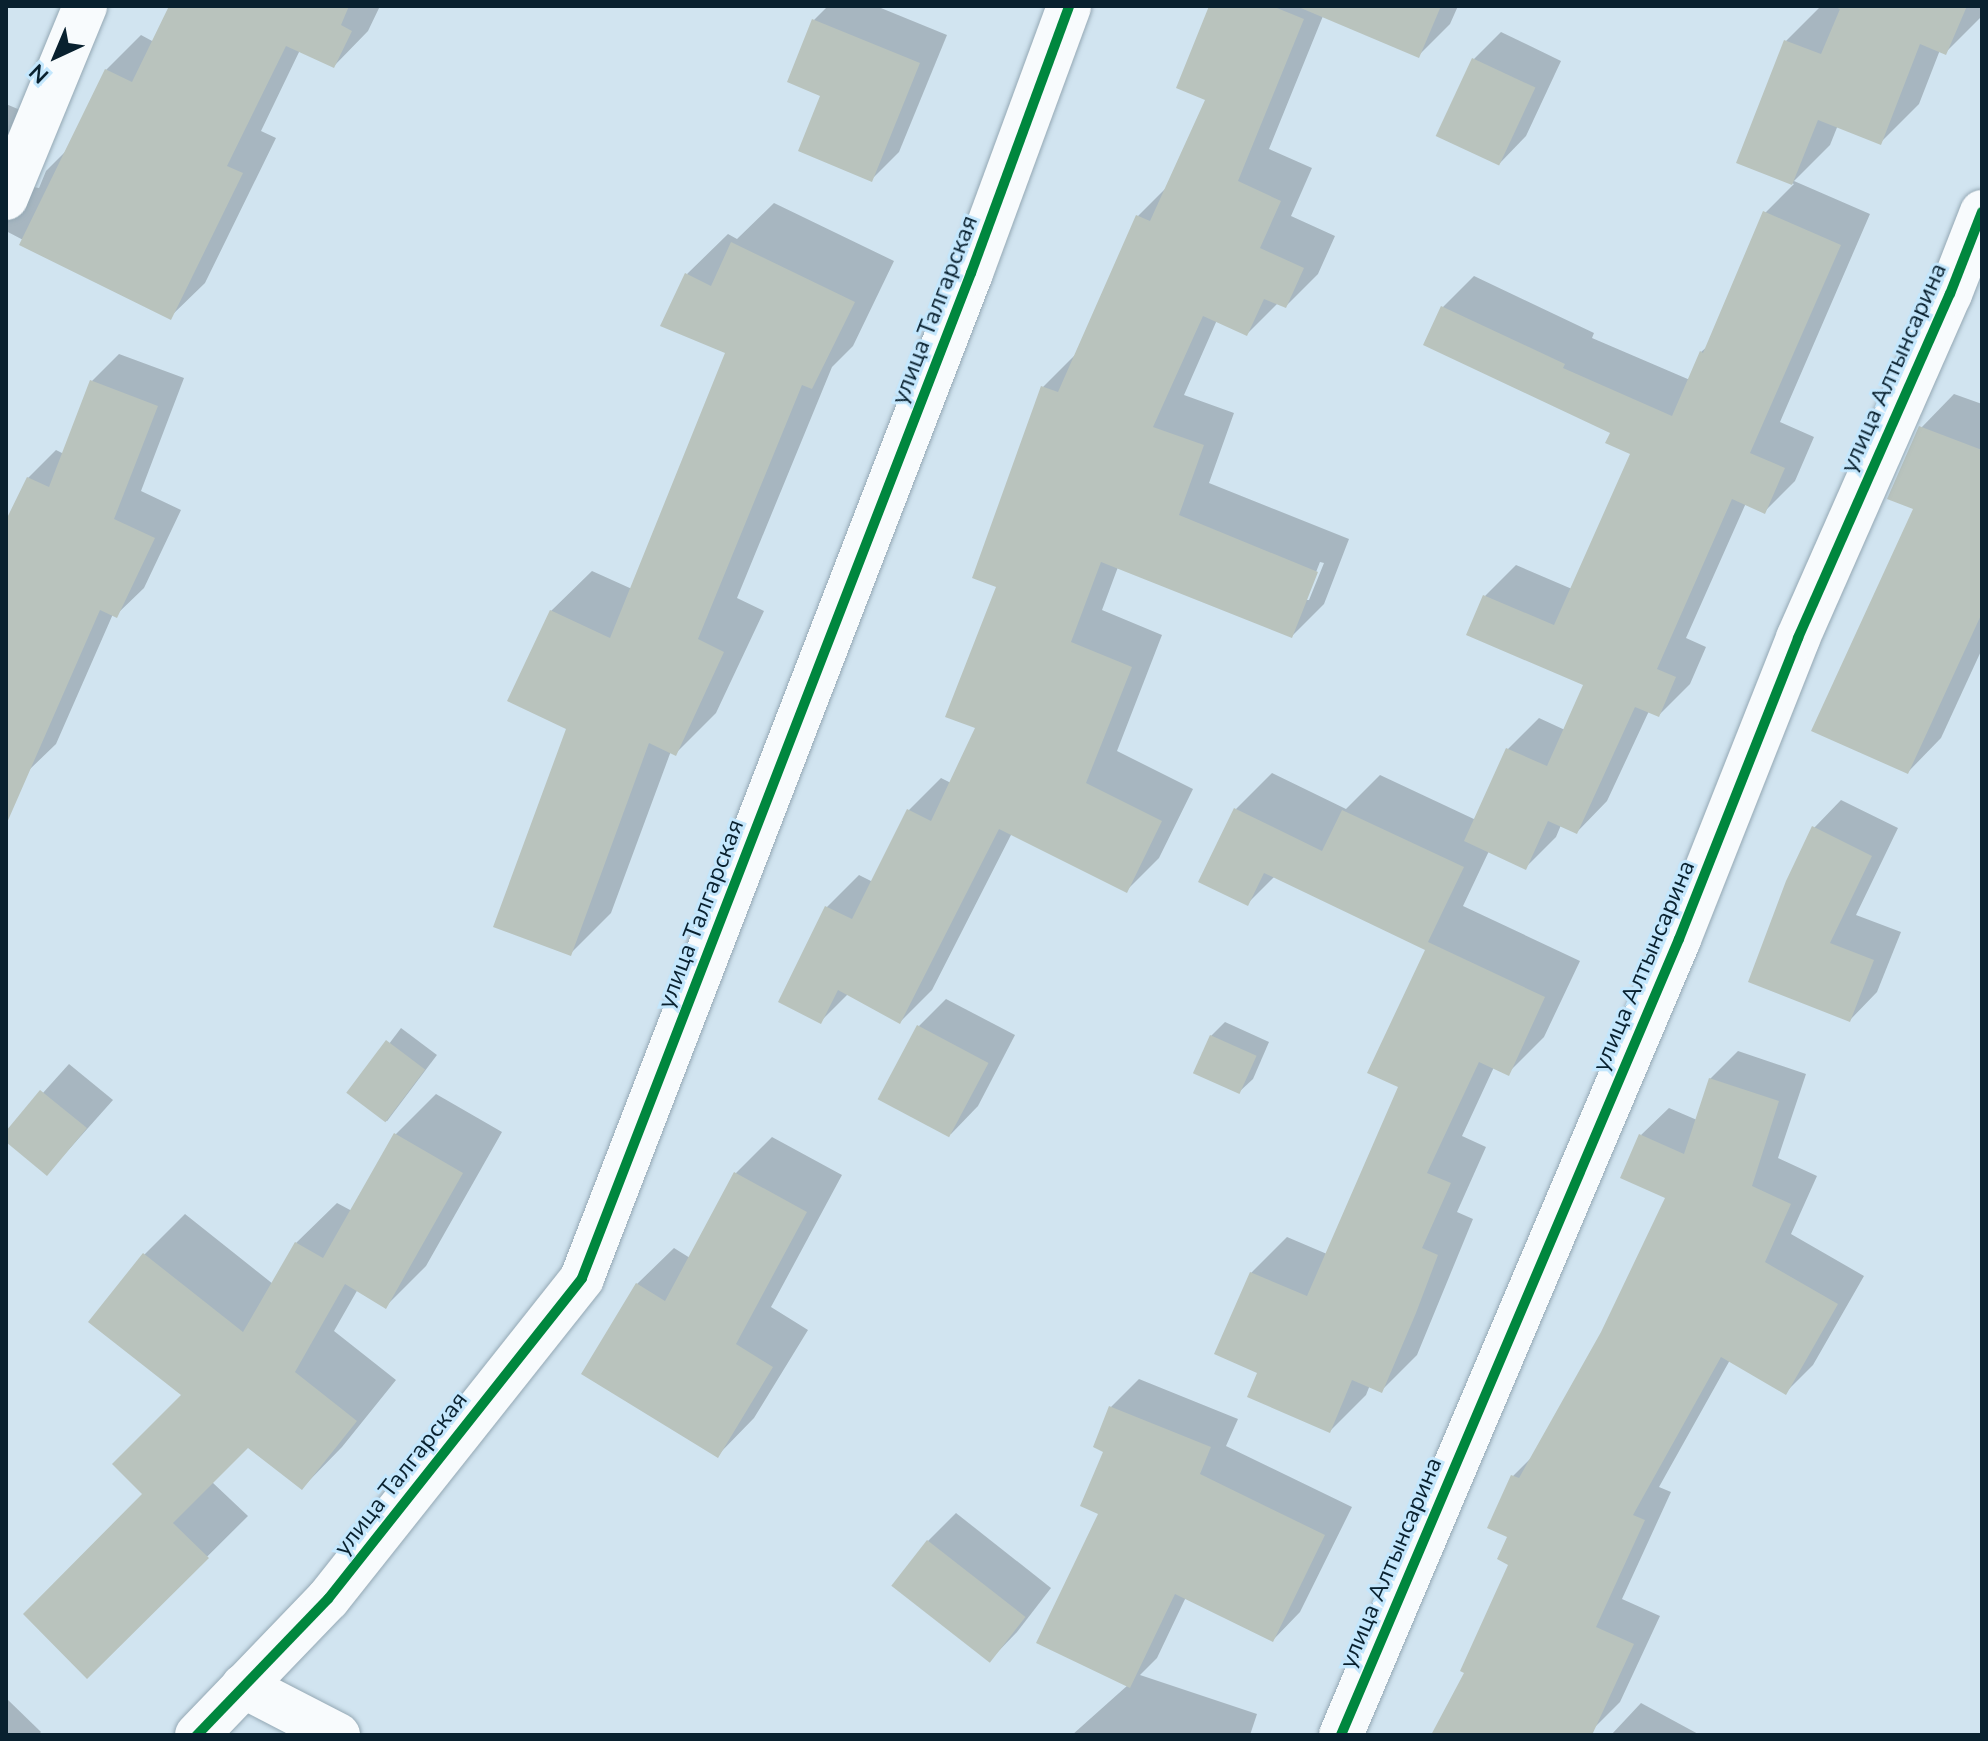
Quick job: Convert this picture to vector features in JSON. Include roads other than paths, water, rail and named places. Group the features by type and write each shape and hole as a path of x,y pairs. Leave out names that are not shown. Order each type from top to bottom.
{"street":[{"path":"6,198 85,6"},
{"name":"улица Талгарская","path":"197,1735 328,1599 582,1278 971,273 1069,6"},
{"name":"улица Алтынсарина","path":"1341,1735 1679,939 1798,638 1950,294 1982,212"},
{"path":"243,1686 338,1735"}]}
